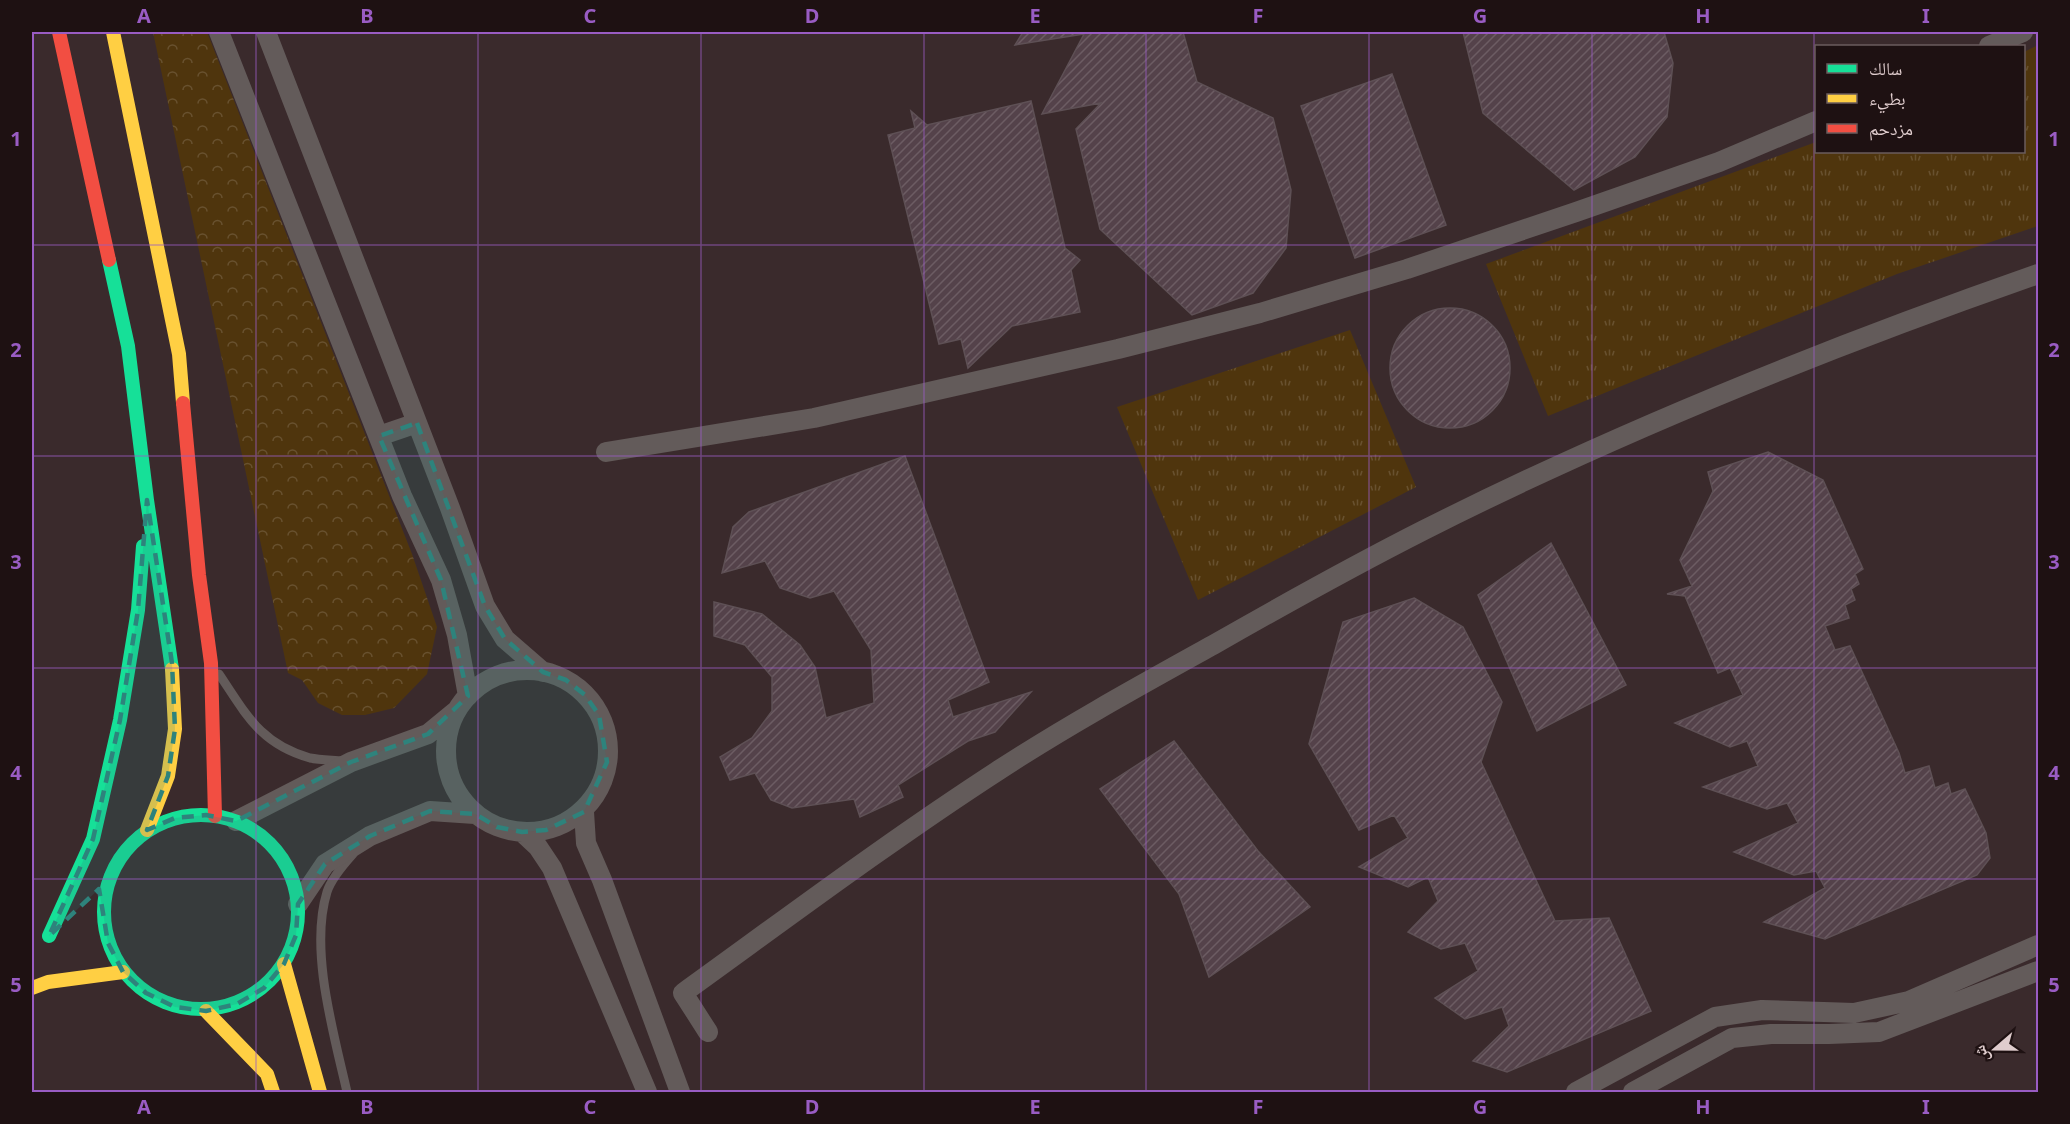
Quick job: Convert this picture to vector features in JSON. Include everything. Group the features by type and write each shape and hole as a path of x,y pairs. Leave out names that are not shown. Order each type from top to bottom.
{"main road":[{"path":"59,32 128,346 147,500 172,663 175,729 168,776 147,830"},
{"path":"113,32 179,354 199,575 211,663 215,816"},
{"path":"75,912 45,938 93,839 120,720 138,610 147,500"},
{"path":"206,814 215,816 236,821 260,834 279,853 292,877 298,904 296,935 285,964 264,988 246,999 237,1004 206,1011 175,1007 165,1003 146,993 123,972 108,943 103,912 109,880 124,852 147,830 176,818 206,814"},
{"path":"92,896 109,880"},
{"path":"285,964 320,1092"},
{"path":"32,988 48,982 123,972"},
{"path":"206,1011 267,1074 273,1092"}],"street":[{"path":"219,32 402,496 441,580 457,635 462,703 447,737 447,766 457,792 475,814 497,827 522,832 546,830 584,812 600,786 607,762 607,738 599,715 585,695 566,680 543,672 516,671 490,679 462,703 428,734 351,762 236,821"},
{"path":"266,32 485,606 505,639 543,672"},
{"path":"1991,45 2023,32"},
{"path":"606,452 814,418 1118,349 1260,313 1407,269 1576,212 1719,162 1815,121"},
{"path":"708,1032 683,993 902,835 1000,769 1104,706 1314,588 1424,530 1529,479 1771,374 2038,274"},
{"path":"379,436 417,423"},
{"path":"298,904 325,864 370,836 430,812 475,814"},
{"path":"584,812 586,843 602,880 680,1092"},
{"path":"522,832 538,847 552,868 647,1092"},
{"path":"1576,1092 1715,1017 1762,1010 1854,1013 1909,1000 2038,945"},
{"path":"1633,1092 1732,1038 1771,1034 1879,1032 2038,971"}],"lane":[{"path":"211,663 256,728 278,746 311,758 351,762"},
{"path":"347,1092 321,953 321,918 327,890 346,862 370,836"}],"highlighted area":[{"path":"417,423 485,606 505,639 543,672 566,680 585,695 599,715 607,762 584,812 546,830 522,832 497,827 475,814 430,811 370,836 325,864 298,904 296,935 284,964 264,988 237,1004 206,1011 175,1007 146,993 123,972 108,943 99,889 49,936 93,839 120,720 138,610 147,500 172,663 175,729 168,776 147,830 175,818 206,815 236,821 351,762 428,734 468,696 441,580 379,436"}],"green space":[{"path":"153,32 207,32 412,554 437,627 427,674 394,708 365,715 342,715 318,703 302,680 288,673"},
{"path":"2038,45 2038,226 1897,274 1548,416 1486,264 1815,142 1815,153 2025,153 2025,52"},
{"path":"1350,330 1416,487 1198,600 1117,407"}],"building":[{"path":"1023,32 1183,32 1197,82 1273,118 1291,190 1286,248 1253,293 1192,315 1100,229 1076,129 1101,103 1042,114 1084,34 1015,45"},
{"path":"1463,32 1664,32 1673,63 1667,117 1635,157 1574,190 1483,113"},
{"path":"1392,74 1446,225 1355,258 1301,106"},
{"path":"1031,101 1065,248 1080,260 1071,270 1080,312 1012,326 968,368 961,339 939,344 888,135 915,128 911,111 927,125"},
{"path":"1450,308 1473,313 1492,326 1505,345 1510,368 1505,391 1492,410 1473,423 1450,428 1427,423 1408,410 1395,391 1390,368 1395,345 1408,326 1427,313"},
{"path":"1768,452 1823,480 1863,569 1855,574 1859,584 1851,589 1855,600 1845,605 1849,618 1825,626 1835,650 1850,646 1899,753 1905,773 1929,766 1935,788 1948,783 1951,794 1965,789 1986,833 1990,858 1977,875 1825,939 1764,922 1825,888 1816,871 1794,875 1734,852 1798,823 1787,803 1767,809 1703,787 1758,766 1747,741 1730,747 1675,723 1743,695 1730,668 1718,673 1685,596 1667,594 1692,586 1680,560 1713,491 1708,472"},
{"path":"905,456 989,682 948,700 953,717 1031,692 995,732 968,741 898,785 903,797 860,817 854,799 792,808 771,800 755,773 730,780 720,757 752,738 772,711 772,677 745,645 714,636 714,602 762,614 800,645 815,667 826,718 874,703 871,650 834,591 810,598 780,588 765,561 722,573 733,527 749,512"},
{"path":"1551,543 1626,685 1537,731 1478,595"},
{"path":"1414,598 1463,627 1502,702 1481,762 1555,921 1609,918 1651,1011 1507,1072 1473,1061 1509,1026 1502,1007 1465,1019 1435,998 1478,971 1465,943 1441,949 1408,932 1438,901 1428,877 1408,887 1359,867 1408,838 1394,815 1359,830 1309,744 1343,622"},
{"path":"1174,741 1258,851 1310,907 1209,977 1179,894 1100,789"}],"traffic: fast":[{"path":"109,260 128,346 147,500 172,669"},
{"path":"49,936 93,839 120,720 138,610 143,546"},
{"path":"191,815 211,815 247,826 270,843 282,858 291,875 298,902 298,912 298,922 291,949 282,966 270,981 255,993 238,1002 211,1009 191,1009 155,998 126,974 115,958 108,940 104,922 104,902 115,866 139,837 155,826 173,819 191,815"}],"traffic: slow":[{"path":"113,32 179,354 183,403"},
{"path":"147,830 168,776 175,729 172,669"},
{"path":"284,964 320,1092"},
{"path":"32,988 48,982 123,972"},
{"path":"206,1011 267,1074 273,1092"}],"traffic: jam":[{"path":"59,32 109,260"},
{"path":"183,403 199,575 211,663 215,816"}]}
